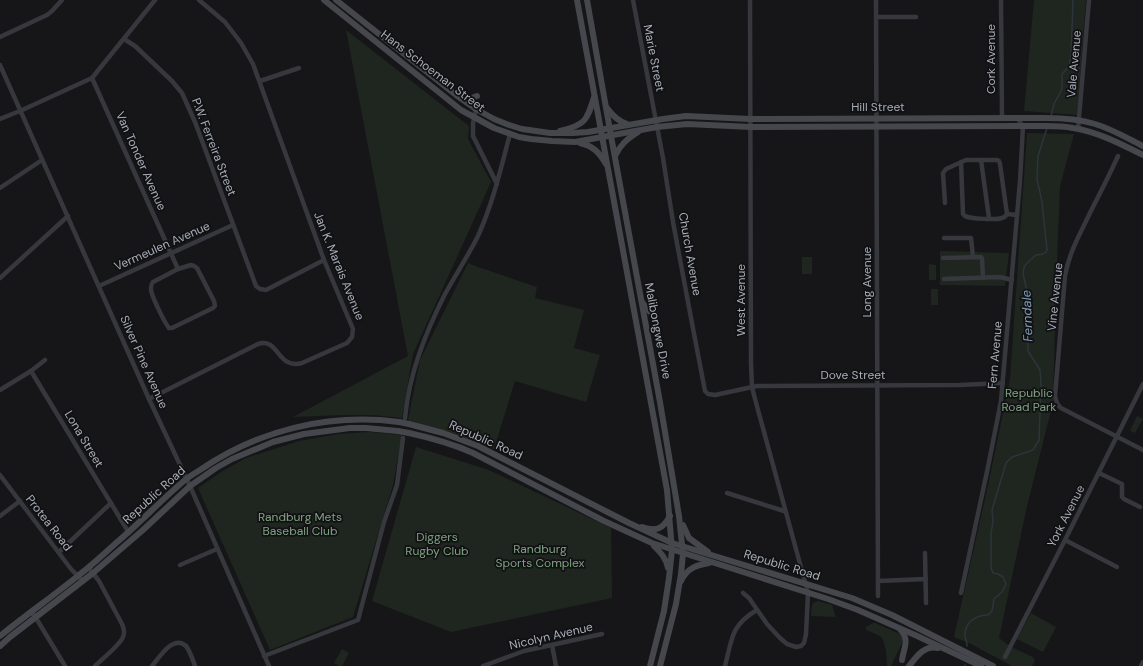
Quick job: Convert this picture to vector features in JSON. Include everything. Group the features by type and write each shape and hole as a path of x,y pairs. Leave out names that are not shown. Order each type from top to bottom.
{"main road":[{"name":"Hans Schoeman Street","path":"324,0 461,110 494,128 510,134 541,140 575,142 611,136"},
{"name":"Hans Schoeman Street","path":"336,0 456,95 494,119 522,129 550,133 588,132 610,128"},
{"name":"Malibongwe Drive","path":"577,0 661,456 670,516 672,543 670,578 666,605 650,666"},
{"name":"Malibongwe Drive","path":"587,0 680,516 683,554 679,586 660,666"},
{"path":"456,95 468,99 477,96"},
{"path":"550,133 575,127 582,122 588,115 595,95"},
{"path":"606,107 616,119 630,125"},
{"name":"Hill Street","path":"610,128 686,116 751,119 1060,118 1079,120 1112,130 1143,146"},
{"name":"Hill Street","path":"611,136 657,127 687,124 751,127 1059,126 1100,134 1143,155"},
{"path":"615,156 624,142 641,130"},
{"path":"575,142 592,147 599,152 608,168"},
{"path":"641,301 654,315 647,329"},
{"name":"Republic Road","path":"0,636 78,576 128,533 186,479 214,460 244,444 299,426 354,420 372,420 409,424 443,433 478,446 629,523 672,543 836,593 870,606 918,628 993,666"},
{"name":"Republic Road","path":"0,646 93,573 143,530 190,486 216,468 261,446 295,436 321,431 366,428 398,431 438,439 454,444 604,521 652,543 711,563 835,601 900,628 981,666"},
{"path":"629,523 655,529 665,524 670,516"},
{"path":"680,516 685,533 689,538 713,555"},
{"path":"652,543 663,554 670,578"},
{"path":"679,586 689,570 695,566 711,563"},
{"path":"900,628 905,635 906,641 902,660"},
{"path":"909,666 920,652 928,647 953,652"}],"street":[{"path":"0,37 47,15 52,12 62,0"},
{"path":"0,119 92,78 155,0"},
{"name":"Jan K. Marais Avenue","path":"149,399 261,343 270,344 287,362 296,365 350,341 352,337 353,329 324,260 260,82 247,54 232,31 225,22 199,0"},
{"name":"Marie Street","path":"633,0 656,120"},
{"name":"West Avenue","path":"750,0 752,387 784,511 804,584 808,593"},
{"name":"Long Avenue","path":"876,0 878,596"},
{"name":"Cork Avenue","path":"1001,0 1002,118"},
{"name":"Vale Avenue","path":"1078,129 1089,0"},
{"path":"876,17 916,17"},
{"name":"P.W. Ferreira Street","path":"124,39 135,46 172,81 182,93 195,122 256,286 260,289 266,290 324,260"},
{"name":"Silver Pine Avenue","path":"0,65 149,399 190,486 269,666"},
{"path":"260,82 299,68"},
{"name":"Van Tonder Avenue","path":"92,78 178,269"},
{"path":"476,109 473,136 497,184"},
{"path":"1017,118 1024,126"},
{"name":"Church Avenue","path":"656,120 673,222 705,391"},
{"name":"Fern Avenue","path":"961,593 997,424 1003,383 1024,126"},
{"path":"405,418 411,379 416,360 445,294 470,251 489,211 510,134"},
{"name":"Vine Avenue","path":"1116,437 1061,408 1056,402 1055,396 1065,276 1068,261 1118,156"},
{"path":"0,188 42,160"},
{"path":"945,203 943,173 946,169 969,160 997,160 999,162 1007,214"},
{"path":"981,160 989,218"},
{"path":"961,162 963,214 967,218 1000,218 1006,216 1007,214 1017,215"},
{"path":"0,278 68,216"},
{"name":"Vermeulen Avenue","path":"99,286 233,225"},
{"path":"944,238 971,238 973,257"},
{"path":"943,258 982,258 983,278"},
{"path":"190,265 197,268 215,306 170,329 165,323 150,288 153,282 178,269 190,265"},
{"path":"944,279 1000,278 1012,280"},
{"path":"0,390 31,371 45,360"},
{"name":"Lona Street","path":"31,371 128,533"},
{"name":"Dove Street","path":"705,391 712,395 720,395 752,387 766,386 960,385 1003,383"},
{"name":"York Avenue","path":"1005,657 1143,384"},
{"path":"1116,437 1143,450"},
{"path":"264,656 358,620 384,522 398,485 403,438"},
{"path":"1099,473 1122,484 1122,497 1140,507"},
{"name":"Protea Road","path":"0,475 82,582"},
{"path":"727,493 784,511"},
{"path":"0,516 20,501"},
{"path":"59,552 111,503"},
{"path":"1065,540 1117,567"},
{"path":"180,565 217,549"},
{"path":"925,553 926,603"},
{"path":"88,567 99,581 122,624 124,631 122,639 95,666"},
{"path":"878,581 926,579"},
{"path":"743,593 749,598 767,624 780,638 787,644 796,647 801,646 806,639 808,593"},
{"path":"725,666 736,629 743,620 757,610"},
{"path":"30,612 36,618 65,666"},
{"name":"Nicolyn Avenue","path":"482,666 514,654 602,634"},
{"path":"152,666 171,644 179,643 183,644 187,648 196,666"},
{"path":"552,645 556,666"},
{"path":"1141,666 1143,662"}],"green space":[{"path":"1034,0 1086,0 1077,115 1024,111"},
{"path":"346,30 469,126 468,139 491,182 413,354 402,418 373,415 293,417 408,356"},
{"name":"Republic Road Park","path":"1027,133 1074,134 1060,186 1053,403 1027,506 999,638 1011,647 1033,657 1035,661 1032,666 1012,666 969,643 954,637 1010,379"},
{"path":"940,251 1009,253 1005,286 940,285"},
{"path":"802,257 812,257 812,274 802,274"},
{"path":"468,263 537,287 535,298 584,310 574,348 600,355 586,402 515,381 494,449 408,420 420,360"},
{"path":"929,264 936,265 936,280 929,280"},
{"path":"931,289 938,289 938,305 931,305"},
{"path":"1137,416 1143,419 1135,433 1130,431"},
{"name":"Randburg Mets Baseball Club","path":"369,432 402,435 393,485 353,617 270,650 198,488 221,472 246,458 299,441 338,434"},
{"path":"416,447 489,470 611,528 612,598 451,632 372,601"},
{"path":"818,601 832,605 836,617 811,616 813,604"},
{"path":"1031,613 1056,627 1043,652 1017,639"},
{"path":"873,623 900,634 903,639 891,666 887,666 886,651 883,639 866,630 866,627"},
{"path":"342,649 349,653 342,666 339,666 334,663"}],"waterway":[{"name":"Ferndale","path":"1051,116 1054,104 1062,89 1062,74 1069,66 1071,58 1073,0"},
{"name":"Ferndale","path":"967,646 965,632 968,624 975,618 988,615 992,611 994,599 1002,592 1006,584 1003,577 993,573 991,568 992,510 1006,463 1012,457 1033,450 1039,440 1041,385 1040,370 1028,351 1028,295 1023,274 1024,267 1027,263 1036,255 1043,254 1047,250 1042,202 1037,179 1038,156 1047,128"}],"park label":[{"name":"Diggers Rugby Club","path":"437,544"},
{"name":"Randburg Sports Complex","path":"540,556"}]}
